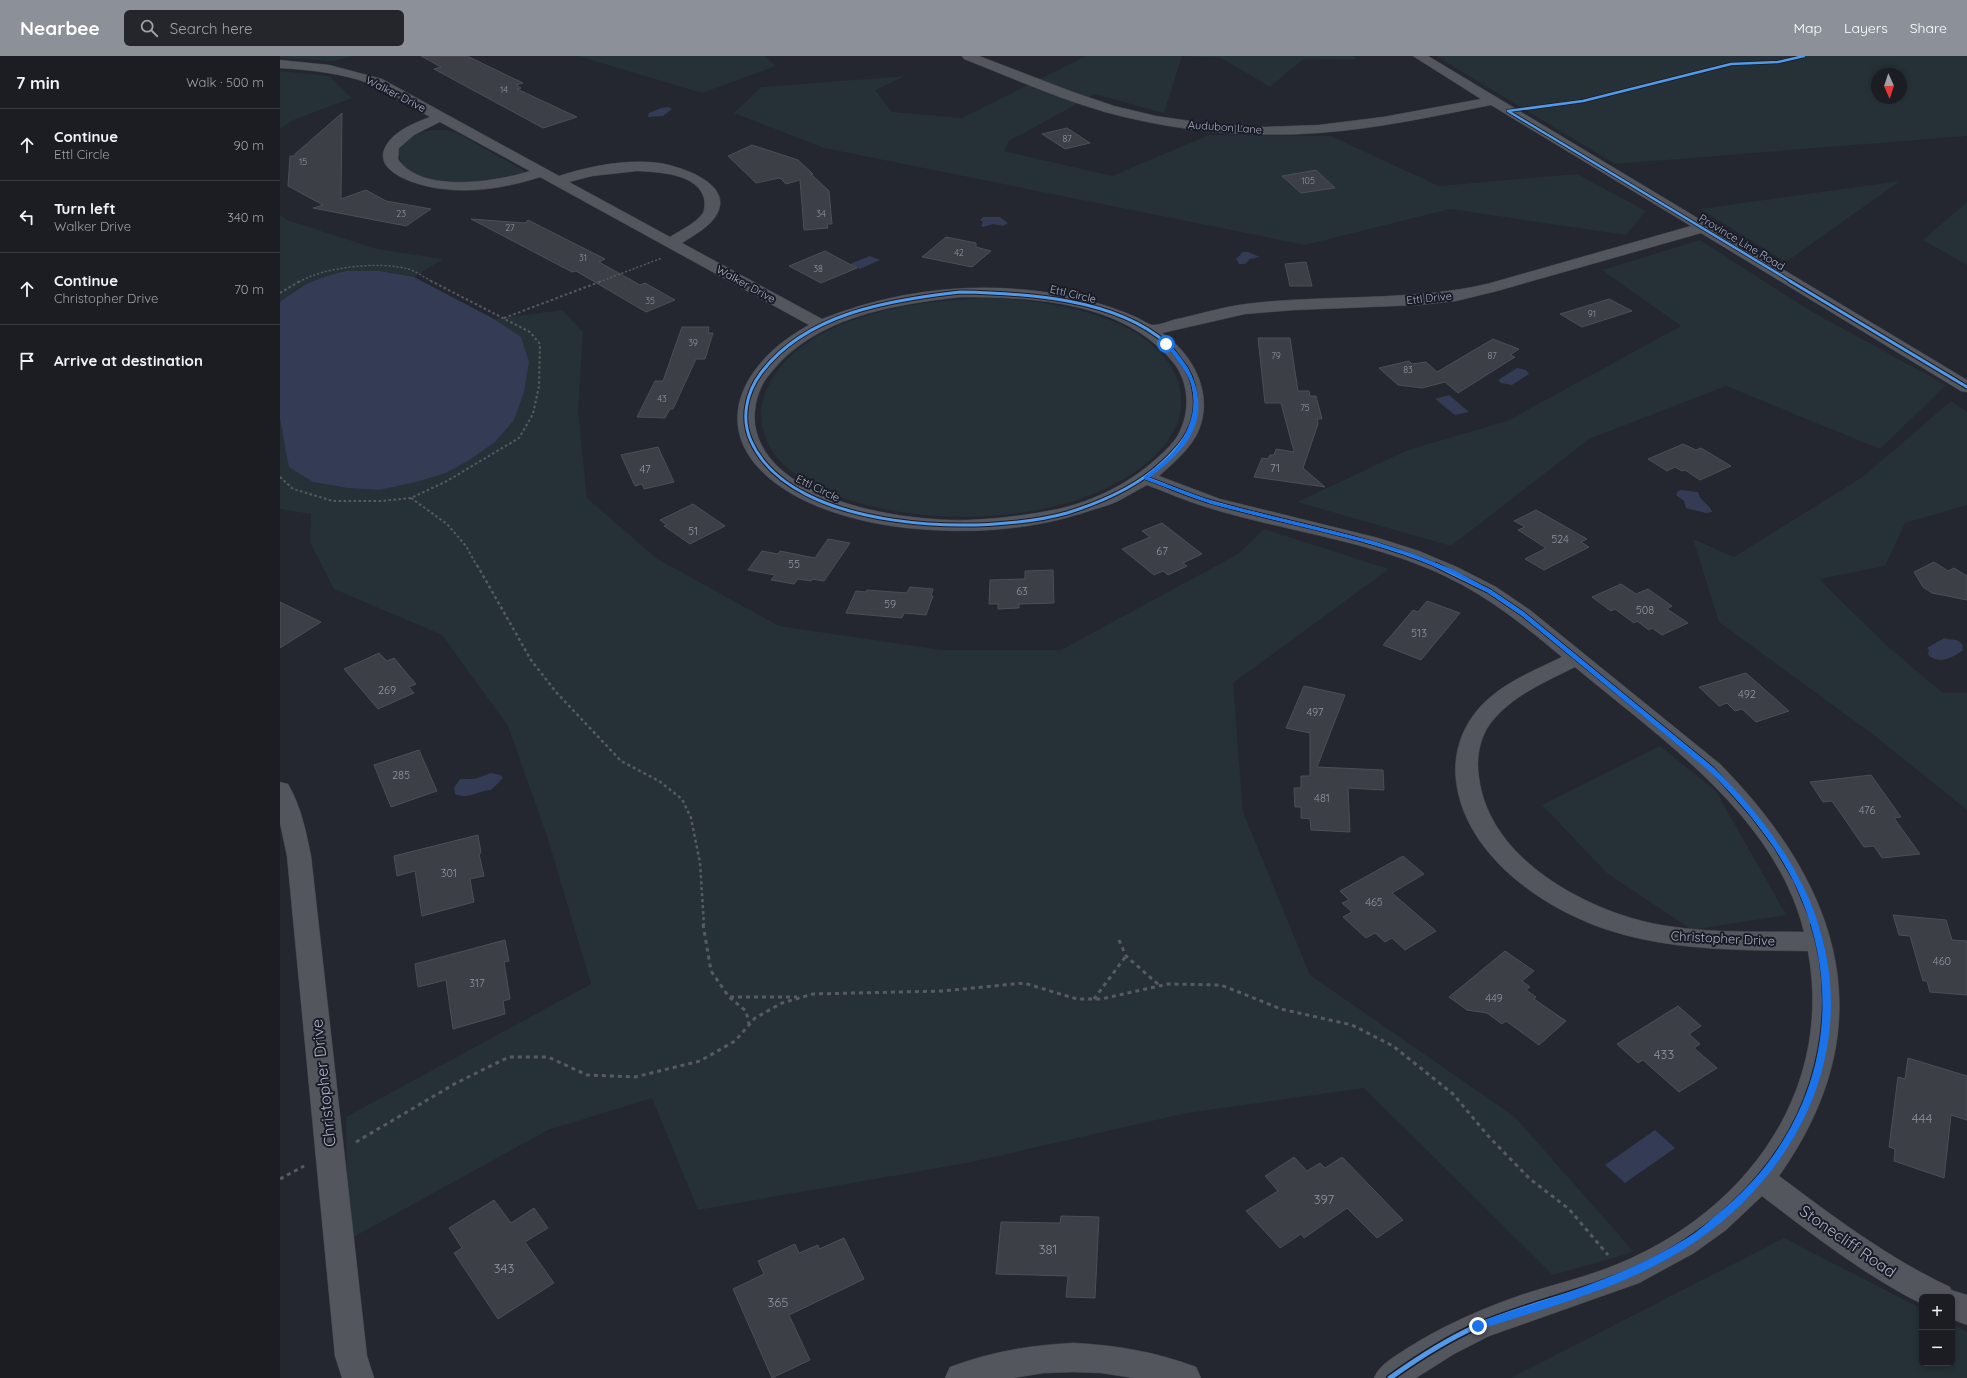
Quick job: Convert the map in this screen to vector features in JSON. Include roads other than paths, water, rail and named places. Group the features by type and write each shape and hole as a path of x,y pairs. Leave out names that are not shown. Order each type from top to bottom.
{"street":[{"name":"Audubon Lane","path":"968,56 1103,107 1160,120 1215,128 1283,130 1344,126 1492,101"},
{"name":"Province Line Road","path":"1419,56 1967,388"},
{"name":"Walker Drive","path":"280,64 316,67 362,76 377,82 822,326"},
{"name":"Walker Drive","path":"440,117 408,133 393,146 390,154 391,161 398,169 408,176 423,181 461,186 500,184 542,172"},
{"path":"557,181 593,170 628,166 666,169 696,180 705,187 712,197 713,206 709,215 700,224 671,243"},
{"name":"Ettl Drive","path":"1150,332 1160,328 1245,309 1294,305 1404,301 1456,296 1491,288 1701,228"},
{"name":"Ettl Circle","path":"960,292 1034,295 1071,301 1122,318 1150,332 1166,344 1180,358 1192,380 1196,391 1196,407 1193,424 1185,440 1172,456 1146,478 1122,492 1071,511 1020,522 985,526 950,526 890,521 849,512 818,500 795,488 776,474 760,457 749,439 745,421 747,402 754,384 766,367 785,349 822,326 848,314 899,300 960,292"},
{"path":"1146,478 1213,503 1370,542 1426,560 1489,591 1523,614 1712,770 1731,788 1760,823 1785,860 1805,899 1819,942 1823,960 1827,1003 1823,1053 1810,1096 1790,1139 1761,1179 1735,1206 1692,1240 1648,1265 1601,1285 1478,1326 1424,1354 1390,1378"},
{"name":"Christopher Drive","path":"1577,658 1506,695 1487,713 1473,734 1466,757 1466,780 1472,806 1485,831 1506,857 1534,881 1571,904 1610,921 1648,932 1691,939 1819,942"},
{"name":"Christopher Drive","path":"280,790 293,826 299,856 351,1356 358,1378"},
{"name":"Stonecliff Road","path":"1761,1179 1843,1240 1906,1280 1933,1294"},
{"path":"1955,1305 1967,1311"},
{"path":"961,1378 985,1369 1034,1359 1080,1356 1130,1362 1185,1378"}],"water":[{"path":"668,107 672,109 663,116 648,117 649,113"},
{"path":"983,217 1000,217 1008,223 1003,226 993,224 983,227 981,226 983,222 980,220"},
{"path":"1243,252 1248,252 1260,257 1250,259 1245,264 1239,264 1236,259"},
{"path":"870,256 880,260 860,269 850,264"},
{"path":"347,271 380,271 414,277 494,319 521,337 529,362 524,392 514,420 495,442 471,459 446,473 416,482 379,490 347,488 313,482 289,467 280,419 280,302 296,290 311,282"},
{"path":"1517,368 1526,370 1529,374 1512,385 1501,383 1498,380"},
{"path":"1449,395 1469,412 1455,415 1435,399"},
{"path":"1678,491 1698,492 1712,512 1706,513 1686,508 1684,501 1676,495"},
{"path":"1944,638 1959,641 1963,646 1962,649 1964,650 1943,660 1934,659 1929,656 1929,650 1927,648"},
{"path":"491,773 500,775 503,778 491,790 469,796 460,796 455,794 454,788 460,779 474,779"},
{"path":"1655,1130 1675,1148 1625,1183 1605,1165"}]}
